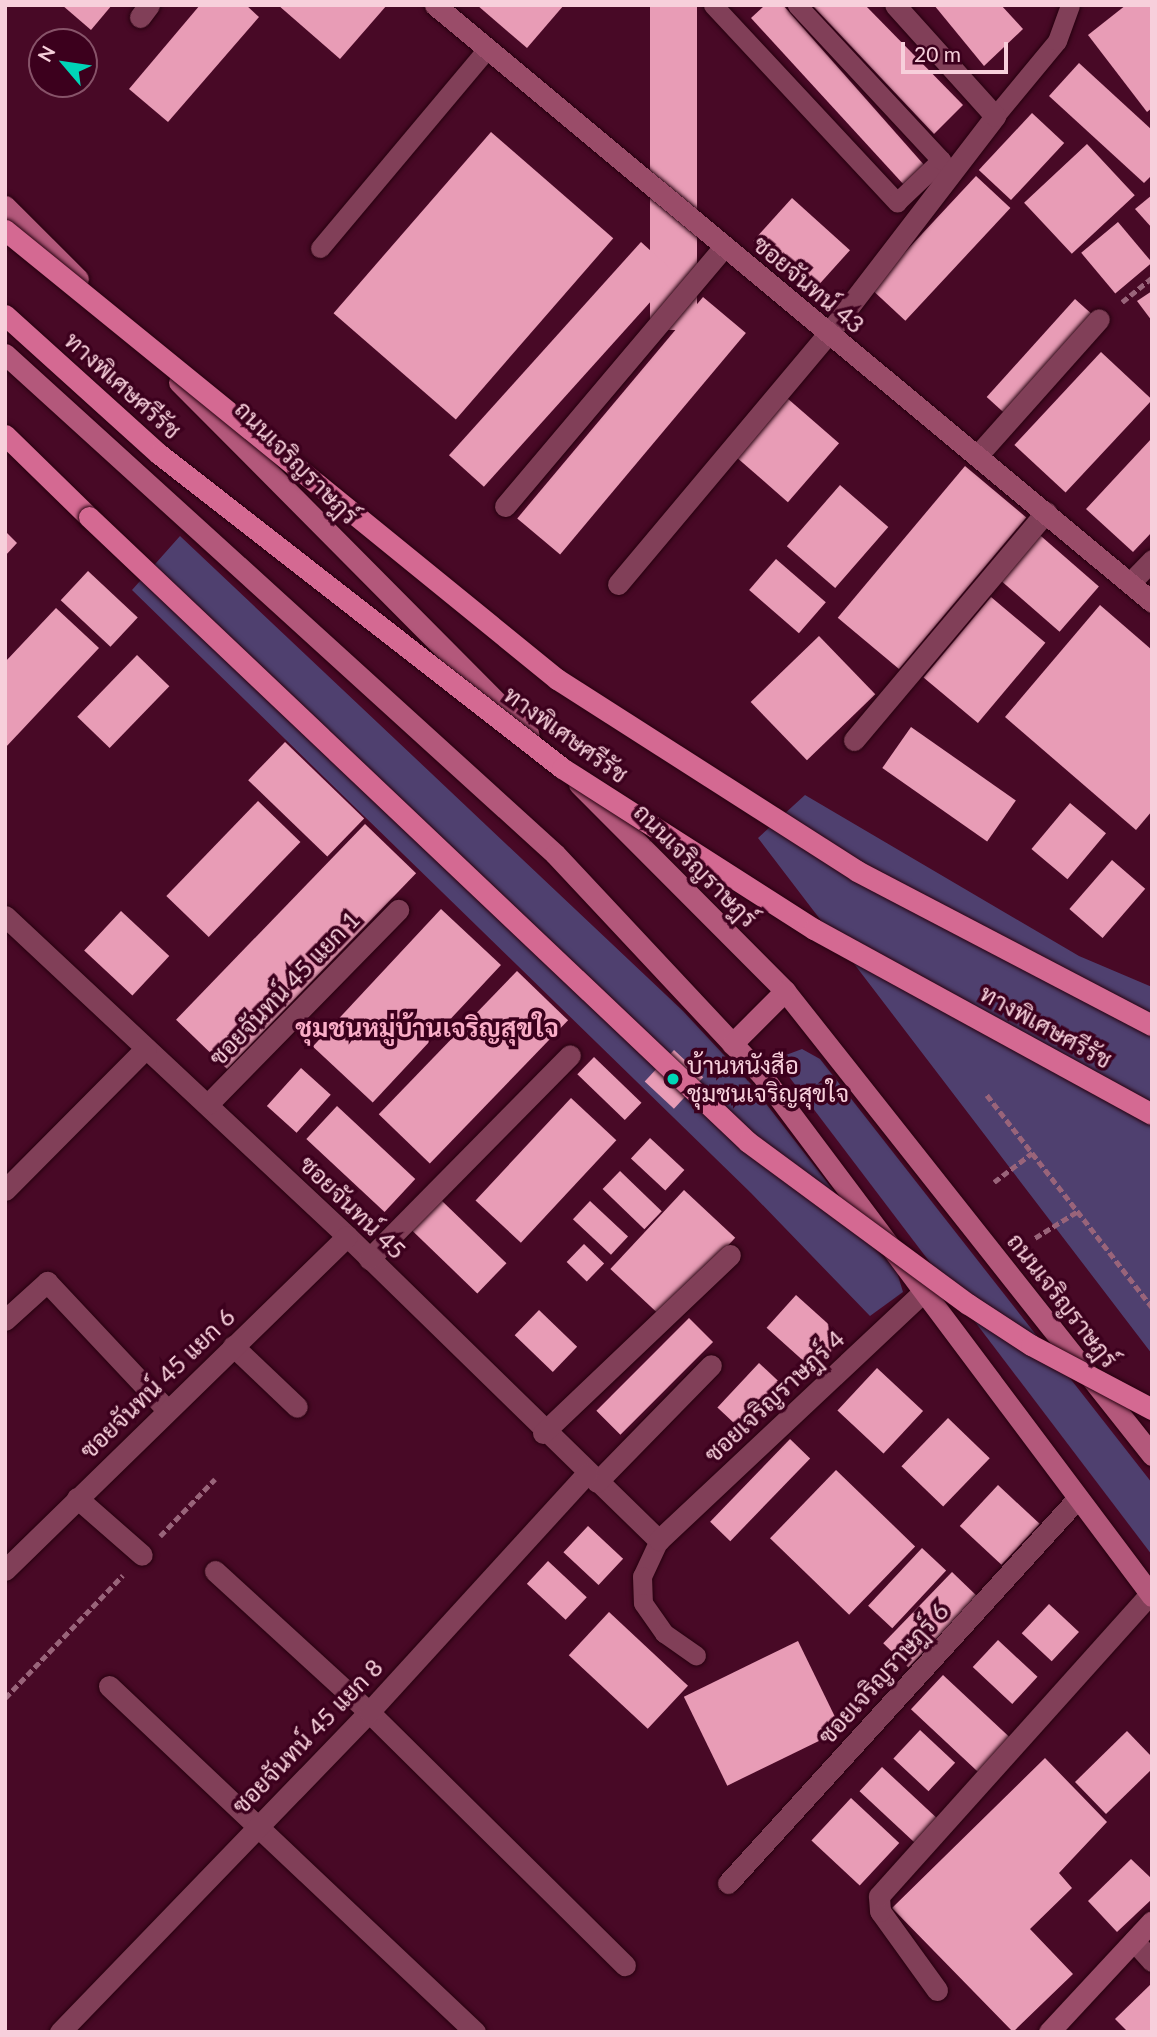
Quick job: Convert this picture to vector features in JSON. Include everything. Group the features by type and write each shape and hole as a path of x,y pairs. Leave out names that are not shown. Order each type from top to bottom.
{"highway":[{"name":"ทางพิเศษศรีรัช","path":"5,230 557,679 857,871 1152,1025"},
{"name":"ทางพิเศษศรีรัช","path":"5,315 159,454 562,768 814,929 1152,1114"},
{"path":"5,435 748,1142 968,1304 1031,1345 1152,1409"}],"main road":[{"name":"ถนนเจริญราษฎร์","path":"5,206 785,991 1152,1455"},
{"path":"5,354 555,854 732,1044 925,1290 1151,1595"},
{"path":"732,1044 785,991"}],"street":[{"path":"618,584 828,334 995,116 895,5"},
{"name":"ซอยจันทน์ 43","path":"438,6 828,334 1152,601"},
{"path":"505,506 724,247"},
{"path":"977,456 1099,319"},
{"path":"854,740 1046,512"},
{"path":"1130,583 1152,560"},
{"name":"ซอยจันทน์ 45 แยก 1","path":"208,1104 398,910"},
{"name":"ซอยจันทน์ 45","path":"6,919 347,1236 543,1433 659,1540"},
{"path":"5,1190 146,1048"},
{"path":"369,1259 570,1055"},
{"name":"ซอยจันทน์ 45 แยก 6","path":"5,1570 347,1236"},
{"path":"543,1433 730,1255"},
{"path":"5,1320 47,1282 167,1410"},
{"name":"ซอยเจริญราษฎร์ 4","path":"659,1540 925,1290"},
{"path":"233,1346 297,1407"},
{"name":"ซอยจันทน์ 45 แยก 8","path":"60,2032 592,1478 711,1365"},
{"path":"77,1498 142,1555"},
{"name":"ซอยเจริญราษฎร์ 6","path":"728,1883 1078,1498"},
{"path":"215,1571 369,1712 625,1965"},
{"path":"937,1990 880,1911 879,1896 1151,1595"},
{"path":"109,1686 475,2032"},
{"path":"1049,2032 1152,1921"},
{"path":"1134,1941 1152,1961"}],"lane":[{"path":"713,5 897,202 941,160 797,5"},
{"path":"995,116 1057,41 1070,5"},
{"path":"320,248 487,49"},
{"path":"659,1540 642,1576 643,1603 664,1633 696,1655"}],"path":[{"path":"1099,319 1152,278"},
{"path":"987,1095 1152,1307"},
{"path":"994,1182 1032,1153"},
{"path":"1035,1238 1078,1211"},
{"path":"5,1698 215,1479"}],"shaded area":[{"path":"180,536 683,1011 750,1083 897,1272 903,1292 870,1316 751,1193 132,590"},
{"path":"805,795 1079,956 1152,987 1152,1354 758,838"},
{"path":"802,1049 820,1059 1152,1483 1152,1555 787,1074 786,1055"}],"building":[{"path":"62,5 112,5 93,28 89,28"},
{"path":"200,5 246,5 259,17 168,122 129,89"},
{"path":"278,5 387,5 340,59"},
{"path":"477,5 564,5 527,48"},
{"path":"650,5 697,5 697,330 650,330"},
{"path":"765,5 783,5 925,166 905,186 751,18"},
{"path":"812,5 865,5 963,105 934,134"},
{"path":"934,5 1001,5 1023,29 984,66"},
{"path":"1126,5 1152,5 1152,108 1147,112 1088,35"},
{"path":"1079,63 1152,130 1152,175 1144,183 1049,96"},
{"path":"1032,113 1064,143 1011,200 979,170"},
{"path":"491,132 613,238 456,419 334,313"},
{"path":"1087,144 1135,195 1072,254 1024,203"},
{"path":"976,176 1010,208 905,321 871,289"},
{"path":"1152,195 1152,228 1135,209"},
{"path":"792,198 850,250 811,293 753,241"},
{"path":"1118,222 1152,263 1115,293 1081,253"},
{"path":"641,242 676,273 484,487 449,455"},
{"path":"1152,291 1152,321 1137,301"},
{"path":"703,297 746,333 560,554 517,518"},
{"path":"1075,299 1095,317 1007,415 987,397"},
{"path":"1101,352 1152,400 1066,493 1014,445"},
{"path":"787,398 839,443 788,502 736,457"},
{"path":"1152,438 1152,532 1133,552 1086,509"},
{"path":"965,466 1026,517 899,669 838,618"},
{"path":"840,485 888,527 835,588 787,546"},
{"path":"1034,530 1099,586 1060,632 995,575"},
{"path":"5,531 17,543 5,556"},
{"path":"776,559 826,602 799,633 749,590"},
{"path":"88,571 138,617 110,647 61,600"},
{"path":"991,597 1045,643 978,723 924,677"},
{"path":"1100,605 1152,650 1152,811 1136,830 1005,717"},
{"path":"56,608 99,648 5,748 5,662"},
{"path":"819,636 875,694 807,760 751,702"},
{"path":"137,655 169,686 110,748 77,717"},
{"path":"911,727 1016,800 987,841 882,768"},
{"path":"285,742 364,818 327,857 248,780"},
{"path":"258,801 300,842 209,937 166,896"},
{"path":"1070,803 1106,833 1067,879 1031,849"},
{"path":"365,824 416,873 227,1069 176,1020"},
{"path":"1112,860 1145,889 1103,938 1069,909"},
{"path":"441,909 501,965 373,1102 313,1046"},
{"path":"121,911 169,956 132,996 84,950"},
{"path":"517,971 568,1020 430,1163 379,1114"},
{"name":"บ้านหนังสือ ชุมชนเจริญสุขใจ","path":"674,1050 703,1077 674,1109 645,1081"},
{"path":"594,1057 641,1103 625,1120 577,1074"},
{"path":"301,1068 331,1095 297,1133 267,1106"},
{"path":"571,1098 616,1140 521,1243 476,1200"},
{"path":"337,1106 415,1179 385,1212 306,1139"},
{"path":"650,1138 684,1170 665,1191 631,1158"},
{"path":"620,1171 662,1211 644,1229 603,1189"},
{"path":"684,1190 735,1238 662,1317 610,1269"},
{"path":"441,1200 506,1263 477,1293 412,1230"},
{"path":"590,1201 628,1236 611,1255 573,1219"},
{"path":"584,1244 604,1263 587,1281 567,1262"},
{"path":"796,1295 844,1338 814,1371 767,1328"},
{"path":"539,1310 577,1347 553,1372 515,1335"},
{"path":"689,1318 713,1342 620,1435 596,1411"},
{"path":"759,1363 784,1386 742,1431 717,1408"},
{"path":"877,1368 923,1411 884,1453 837,1410"},
{"path":"948,1418 990,1458 943,1506 901,1466"},
{"path":"790,1439 810,1458 730,1541 710,1522"},
{"path":"836,1470 915,1546 849,1615 770,1538"},
{"path":"998,1485 1040,1524 1001,1565 960,1526"},
{"path":"588,1526 623,1559 599,1585 563,1552"},
{"path":"922,1548 946,1571 892,1628 868,1606"},
{"path":"548,1561 587,1597 566,1620 527,1584"},
{"path":"952,1572 977,1596 908,1668 883,1643"},
{"path":"1049,1604 1079,1632 1052,1661 1022,1633"},
{"path":"609,1612 688,1686 648,1729 569,1655"},
{"path":"998,1640 1037,1677 1012,1704 973,1667"},
{"path":"798,1641 841,1730 727,1786 684,1697"},
{"path":"943,1675 1011,1738 979,1773 911,1709"},
{"path":"920,1730 955,1763 929,1791 893,1759"},
{"path":"1127,1731 1152,1757 1152,1769 1106,1814 1075,1782"},
{"path":"1045,1758 1107,1822 1059,1873 1072,1888 1030,1929 1073,1974 1013,2032 892,1908"},
{"path":"882,1767 938,1819 915,1843 859,1791"},
{"path":"851,1798 899,1843 860,1885 811,1840"},
{"path":"1131,1859 1152,1879 1152,1899 1117,1932 1088,1901"},
{"path":"1152,1983 1152,2032 1128,2032 1115,2019"}],"place":[{"name":"บ้านหนังสือ ชุมชนเจริญสุขใจ","path":"673,1079"}],"district":[{"name":"ชุมชนหมู่บ้านเจริญสุขใจ","path":"427,1028"}]}
